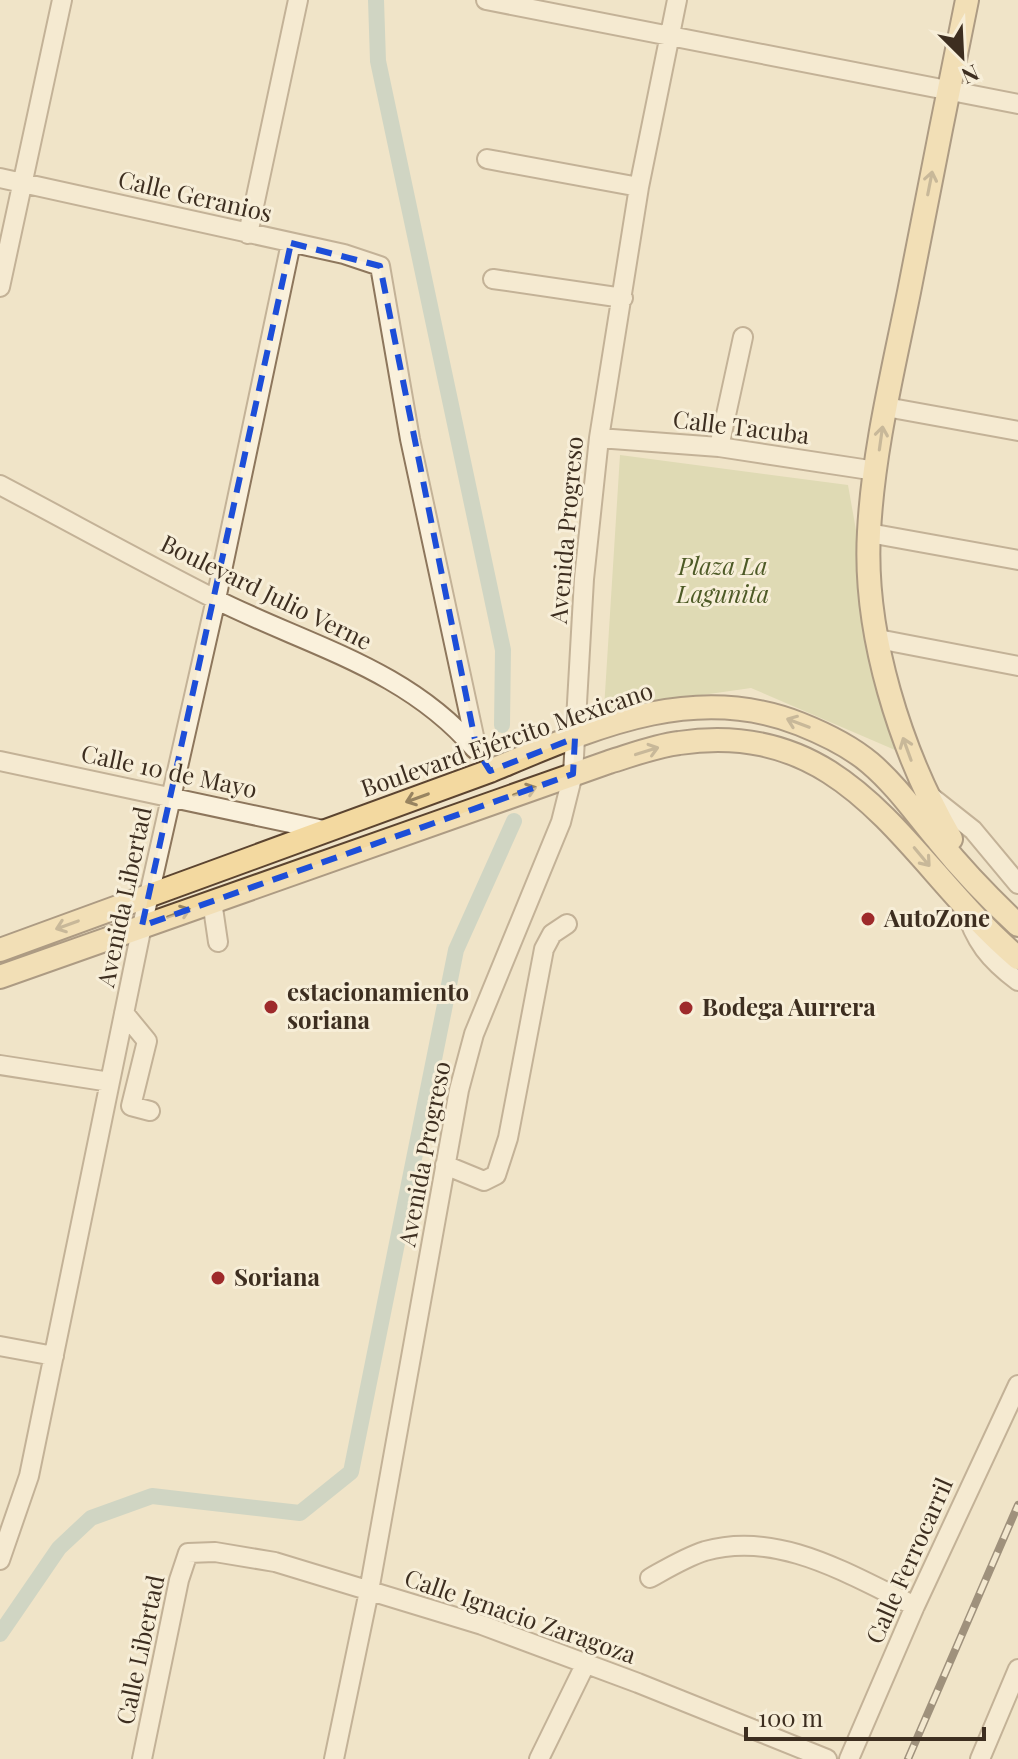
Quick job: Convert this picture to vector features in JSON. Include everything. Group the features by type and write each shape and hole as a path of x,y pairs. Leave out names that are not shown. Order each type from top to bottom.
{"main road":[{"path":"967,0 886,407 869,533 869,571 878,639 896,719 974,898"},
{"name":"Boulevard Ejército Mexicano","path":"0,950 619,723 680,708 736,706 789,720 846,746 868,762 901,795 1018,958"},
{"name":"Boulevard Ejército Mexicano","path":"0,977 567,776 664,745 689,742 735,740 792,752 839,778 872,804 974,898 1018,925"}],"street":[{"path":"0,287 62,0"},
{"path":"248,234 298,0"},
{"path":"486,0 1018,104"},
{"name":"Avenida Progreso","path":"334,1759 369,1591 459,1090 474,1034 561,822 567,776 566,741 599,438 639,187 677,0"},
{"path":"487,159 639,187"},
{"name":"Calle Geranios","path":"0,178 344,254 380,266 410,439 477,750"},
{"name":"Avenida Libertad","path":"0,1560 29,1476 142,926 216,599 291,243"},
{"path":"493,279 623,298"},
{"path":"719,447 743,337"},
{"path":"886,407 1018,431"},
{"name":"Calle Tacuba","path":"599,438 719,447 876,471"},
{"name":"Boulevard Julio Verne","path":"0,485 216,599 412,691 450,721 495,769"},
{"path":"869,533 1018,560"},
{"path":"878,639 1018,666"},
{"name":"Calle 10 de Mayo","path":"0,761 328,831"},
{"path":"926,793 973,830 1018,884"},
{"path":"974,898 969,923 982,948 1018,981"},
{"path":"212,901 218,942"},
{"path":"445,1165 484,1181 496,1175 500,1168 544,949 552,934 567,924"},
{"path":"124,1013 147,1041 131,1106 150,1111"},
{"path":"0,1065 110,1082"},
{"path":"0,1346 54,1356"},
{"name":"Calle Ferrocarril","path":"849,1759 915,1606 1018,1385"},
{"path":"650,1578 705,1551 735,1545 769,1546 813,1559 915,1606"},
{"name":"Calle Ignacio Zaragoza","path":"188,1553 215,1552 275,1562 482,1625 827,1759"},
{"name":"Calle Libertad","path":"142,1759 173,1607 188,1553"},
{"path":"539,1759 586,1663"},
{"path":"980,1759 1018,1669"}],"highlighted area":[{"path":"291,243 380,266 477,750 490,771 575,738 573,774 142,926"}],"green space":[{"name":"Plaza La Lagunita","path":"620,455 848,485 895,750 751,688 604,709"}],"waterway":[{"path":"376,0 378,61 503,650 502,725"},
{"path":"0,1634 59,1548 91,1518 152,1496 300,1513 351,1472 456,950 514,821"}],"railway":[{"path":"908,1759 1018,1505"}],"place":[{"name":"AutoZone","path":"868,919"},
{"name":"estacionamiento soriana","path":"271,1007"},
{"name":"Bodega Aurrera","path":"686,1008"},
{"name":"Soriana","path":"218,1278"}]}
